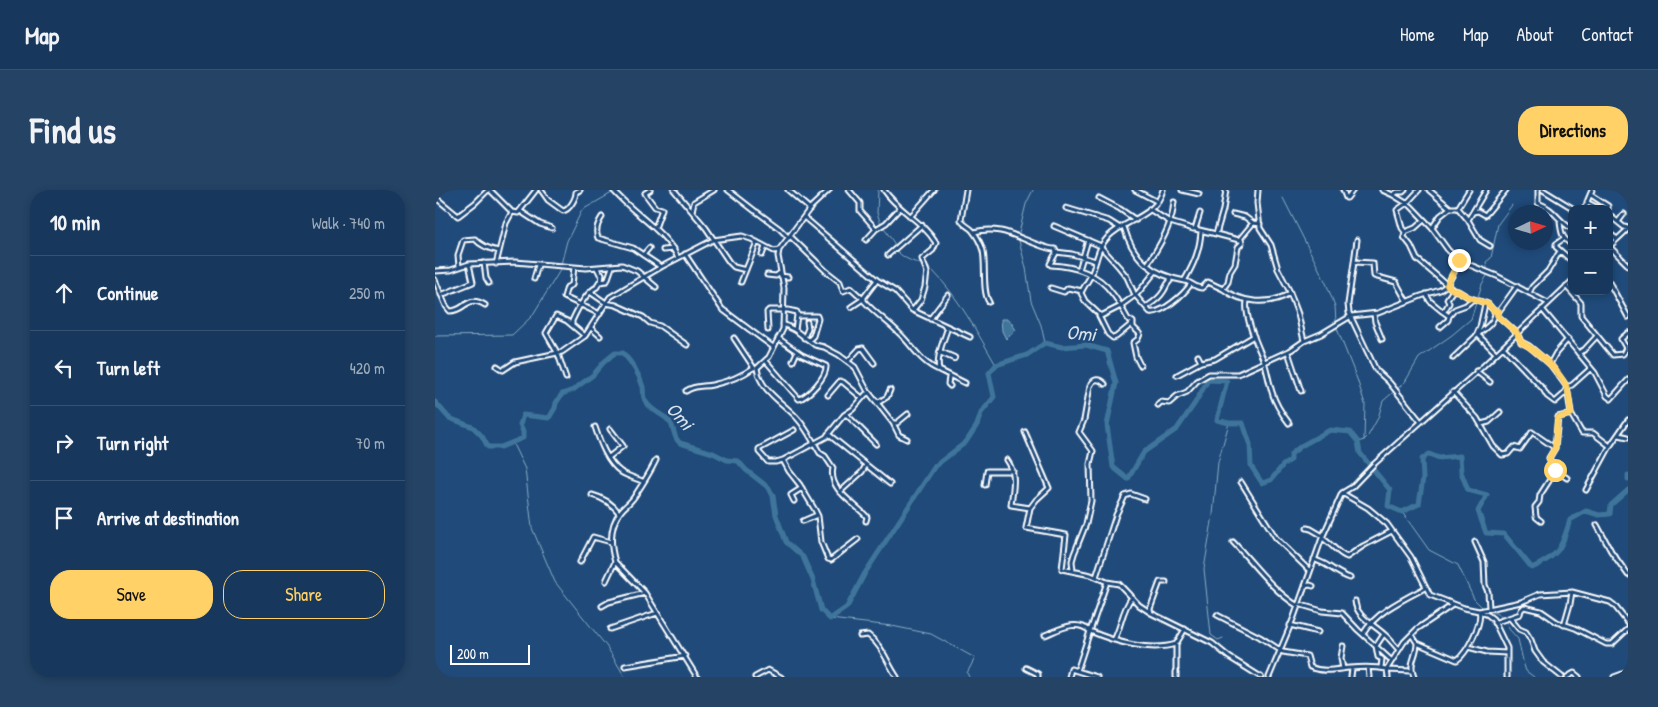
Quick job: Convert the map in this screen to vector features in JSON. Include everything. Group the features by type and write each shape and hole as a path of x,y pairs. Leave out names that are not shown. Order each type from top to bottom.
{"street":[{"path":"435,198 452,213 459,216 489,190 512,212 518,213 520,211 541,224 553,228"},
{"path":"520,211 523,204 535,190"},
{"path":"541,190 548,200 563,211 568,209 580,190"},
{"path":"613,190 621,200 655,228 674,249 678,258"},
{"path":"649,190 645,193 646,195 655,207 661,209 655,228"},
{"path":"675,190 706,228 729,262 733,266 746,270"},
{"path":"692,212 694,202 714,190"},
{"path":"728,190 790,237 839,282 843,291 851,288 901,335 929,366 965,383"},
{"path":"789,190 810,209"},
{"path":"686,391 691,387 711,385 732,378 755,368 769,357 783,324 784,288 778,256 779,250 810,209 829,190"},
{"path":"849,190 860,203 860,211 876,229"},
{"path":"883,190 900,208 922,225 936,243 933,250 923,259 927,272 925,287 921,300 913,310"},
{"path":"911,217 934,190"},
{"path":"966,190 961,220 965,226 974,232 983,252 985,288 989,302"},
{"path":"1135,190 1158,202"},
{"path":"1133,323 1113,338 1106,331 1099,316 1085,301 1081,293 1092,274 1101,247 1108,237 1144,215 1158,202 1163,190"},
{"path":"1182,190 1199,194"},
{"path":"1216,234 1223,210 1226,190"},
{"path":"1258,190 1259,224 1271,245 1278,268 1298,314 1305,341"},
{"path":"1343,190 1345,198 1353,190"},
{"path":"1381,190 1407,203 1432,228 1448,250 1459,260 1517,286 1548,303"},
{"path":"1393,195 1405,190"},
{"path":"1410,190 1415,194"},
{"path":"1419,190 1407,203 1397,210 1400,223 1405,232 1404,237 1413,248 1417,259 1453,290 1488,304 1492,310 1497,311"},
{"path":"1429,190 1450,208"},
{"path":"1458,208 1468,190"},
{"path":"1468,220 1486,190"},
{"path":"1473,212 1478,211 1485,215 1506,190"},
{"path":"1568,205 1542,190 1537,190 1538,204 1555,212 1560,221 1561,234 1568,241"},
{"path":"1592,190 1587,203 1596,205"},
{"path":"1591,195 1606,205"},
{"path":"1099,198 1120,208 1136,220"},
{"path":"1147,265 1159,248 1170,222 1174,202"},
{"path":"866,240 900,208"},
{"path":"1066,208 1109,221 1122,227 1139,259 1155,272 1170,278 1202,288 1208,282 1211,282 1234,296 1247,301 1273,300 1290,294"},
{"path":"1432,228 1440,216 1450,208 1458,208"},
{"path":"1458,208 1480,240 1490,246"},
{"path":"1149,209 1170,222 1232,239 1241,239"},
{"path":"496,264 506,223 512,212"},
{"path":"1195,229 1200,213"},
{"path":"1233,214 1245,217 1253,223 1259,224"},
{"path":"1618,222 1624,214"},
{"path":"602,217 598,224 598,238 633,248 661,268"},
{"path":"804,217 877,280 895,291 913,310 970,337"},
{"path":"1613,218 1628,228 1613,242"},
{"path":"1405,232 1415,228 1424,220"},
{"path":"1560,221 1568,226"},
{"path":"1223,289 1235,264 1238,247 1242,243 1241,239 1253,223"},
{"path":"888,255 922,225"},
{"path":"1054,226 1087,239 1101,247 1127,277 1135,295 1153,313 1165,308 1184,293 1190,285"},
{"path":"974,232 985,229 1004,231 1055,249 1056,252 1072,254 1096,261"},
{"path":"1184,281 1196,260 1201,231"},
{"path":"497,366 503,370 515,362 558,354 585,336 610,297 713,240 742,236 774,251 778,256"},
{"path":"1613,236 1617,239"},
{"path":"1563,238 1556,244 1556,248 1568,258"},
{"path":"459,267 458,255 463,240 475,239 479,244 488,249 499,251"},
{"path":"1079,270 1087,239"},
{"path":"1357,240 1348,304 1351,316 1376,370 1389,382 1421,422"},
{"path":"741,282 757,242"},
{"path":"762,256 765,247"},
{"path":"643,254 649,248"},
{"path":"663,250 674,249"},
{"path":"774,251 779,250"},
{"path":"1613,250 1628,265"},
{"path":"1529,293 1532,287 1548,271 1560,251"},
{"path":"1056,252 1051,265 1092,274 1110,290 1133,323 1133,327 1140,334 1133,343 1140,366"},
{"path":"685,254 721,309 773,347"},
{"path":"1158,405 1161,402 1169,403 1177,396 1187,392 1197,381 1209,374 1238,374 1288,352 1351,316 1374,314 1439,290 1447,285 1459,260"},
{"path":"435,271 469,264 519,262 574,268 622,266 628,267 646,277 656,287"},
{"path":"1354,262 1373,263 1374,276 1395,282 1407,302"},
{"path":"484,263 486,278 489,283"},
{"path":"441,295 473,282 469,264"},
{"path":"534,279 538,265"},
{"path":"601,282 607,281 613,267"},
{"path":"574,268 572,285 567,286 564,297 600,314"},
{"path":"572,325 572,321 589,292 601,282 602,274 600,274 597,268"},
{"path":"1099,316 1121,305 1135,295 1155,272"},
{"path":"767,275 788,276"},
{"path":"1146,307 1163,293 1170,278"},
{"path":"435,280 450,311 456,310 472,300 485,305"},
{"path":"851,308 863,299 877,280"},
{"path":"1453,358 1490,323 1517,286"},
{"path":"1269,677 1291,625 1322,537 1342,493 1352,487 1373,465 1503,347 1566,286 1581,303 1581,316 1613,355 1619,356 1623,354 1626,348 1621,339 1628,333"},
{"path":"1051,288 1064,292 1068,288 1082,291"},
{"path":"1613,289 1628,317"},
{"path":"1442,311 1445,310 1449,303 1447,299 1453,290"},
{"path":"589,292 606,303 616,305 643,317 650,323 660,326 687,345"},
{"path":"1426,294 1430,301 1449,316"},
{"path":"930,319 948,295"},
{"path":"1440,327 1448,320 1455,309 1467,306 1473,298"},
{"path":"1247,301 1253,336 1272,393 1289,423"},
{"path":"1477,335 1485,304"},
{"path":"1542,309 1591,368 1607,396 1611,399 1628,380"},
{"path":"768,330 767,312 769,310 797,312 798,316 813,315 818,317 813,336 809,340"},
{"path":"1497,311 1497,315 1517,333 1521,342 1529,346 1551,364 1567,388 1571,414 1582,432 1593,433 1611,446"},
{"path":"795,330 797,314"},
{"path":"1374,314 1382,339"},
{"path":"566,378 558,354 546,333 556,316 572,325 585,336"},
{"path":"804,338 808,328 807,322"},
{"path":"783,324 795,330 815,345 824,347 848,361 860,374 867,392 893,423 899,434 907,439"},
{"path":"939,370 938,367 947,330 944,326"},
{"path":"591,328 600,336"},
{"path":"808,328 815,328"},
{"path":"1477,335 1496,353"},
{"path":"1177,375 1201,362 1215,359 1253,336"},
{"path":"1578,353 1584,350 1597,337"},
{"path":"734,338 755,368 763,384 799,420 820,453 825,456 833,468 832,474 840,492 867,517 866,521"},
{"path":"766,360 799,399 812,392 827,369 827,366 797,352 778,338"},
{"path":"1551,364 1556,353 1568,340"},
{"path":"1503,347 1543,389 1547,396 1555,402 1564,394 1567,388 1577,382 1591,368"},
{"path":"848,361 863,348 874,363"},
{"path":"793,361 797,352"},
{"path":"941,352 954,358"},
{"path":"1288,352 1301,392"},
{"path":"1198,356 1201,362"},
{"path":"1476,371 1490,382"},
{"path":"949,376 948,384 950,386"},
{"path":"1073,571 1072,561 1086,524 1092,493 1090,464 1093,451 1079,432 1084,420 1092,381 1100,379 1105,384"},
{"path":"828,395 840,382 843,382 862,398"},
{"path":"875,400 879,402 883,400 887,397 890,390"},
{"path":"794,430 759,449 759,452 768,462 776,462 814,443 828,434 867,392"},
{"path":"1453,392 1481,424 1493,446 1503,455 1508,454 1514,447 1520,449 1532,432 1555,448"},
{"path":"1481,424 1489,422 1500,412"},
{"path":"893,423 897,423 908,414"},
{"path":"1567,478 1549,466 1551,462 1549,458 1555,448 1558,418 1571,414"},
{"path":"844,415 847,415 876,444"},
{"path":"1587,490 1611,446 1628,420"},
{"path":"595,427 600,443 609,458 622,473 643,481"},
{"path":"609,458 623,446 610,428"},
{"path":"1025,432 1049,488 1030,508 1026,528 1066,535 1062,569 1119,584 1139,605 1151,613 1213,643 1229,657 1261,677"},
{"path":"828,434 890,484"},
{"path":"1619,435 1628,437"},
{"path":"656,460 634,498 619,513 612,528 611,542 615,562 645,593 697,677"},
{"path":"783,460 817,515 821,542 828,559 831,560 858,539"},
{"path":"1007,460 1013,470 1014,480 1011,505 1030,508"},
{"path":"840,492 862,472 866,465"},
{"path":"985,485 987,471 1013,470"},
{"path":"1541,521 1536,517 1535,507 1555,470"},
{"path":"1241,482 1276,538 1310,571"},
{"path":"794,501 791,495 802,488"},
{"path":"1342,493 1379,516 1392,531 1411,557 1430,596 1488,615 1505,644 1507,677"},
{"path":"1096,577 1116,515 1125,496 1131,494 1145,499"},
{"path":"591,495 604,499 614,506 619,513"},
{"path":"803,521 817,515"},
{"path":"1597,525 1611,551 1628,575"},
{"path":"1307,528 1329,542 1342,555 1347,557 1363,546 1392,531"},
{"path":"580,562 593,537 611,542"},
{"path":"1233,542 1284,598 1298,605 1322,611 1342,613 1392,660"},
{"path":"1475,542 1484,562 1489,608"},
{"path":"1314,559 1327,565 1340,575 1350,578"},
{"path":"606,581 615,562"},
{"path":"1077,670 1107,582"},
{"path":"1151,613 1150,609 1157,586 1160,582 1166,582"},
{"path":"1305,586 1313,586"},
{"path":"1363,634 1369,623 1393,606 1425,588"},
{"path":"1564,625 1571,604 1571,592"},
{"path":"1479,611 1521,602 1540,594 1571,592 1610,602 1628,623"},
{"path":"602,606 609,602 645,593"},
{"path":"1114,640 1119,630 1122,613 1132,597"},
{"path":"1355,601 1358,612 1384,634 1399,650"},
{"path":"1388,677 1387,669 1404,642 1417,629 1451,606 1450,603"},
{"path":"1494,623 1520,614 1524,607 1541,611 1557,622 1575,628 1609,645 1628,629"},
{"path":"1412,635 1417,643 1457,660 1462,657 1476,631 1481,615 1479,611"},
{"path":"610,629 657,613"},
{"path":"1217,615 1260,637 1271,646 1283,652 1307,656 1310,667 1318,670 1352,668 1411,670"},
{"path":"1510,618 1519,629 1526,632 1535,651 1543,662 1562,677"},
{"path":"1045,635 1070,625 1080,626 1090,632 1114,640 1162,648 1176,644"},
{"path":"1291,625 1318,632"},
{"path":"1176,677 1176,644 1185,628"},
{"path":"1381,668 1382,659 1378,657 1376,646 1384,634"},
{"path":"860,636 869,635 879,645 897,677"},
{"path":"1414,677 1411,670 1417,643"},
{"path":"1343,646 1341,658 1343,669"},
{"path":"1468,647 1487,652 1507,653"},
{"path":"625,666 685,656"},
{"path":"1026,668 1037,673 1037,677"},
{"path":"1351,677 1352,668"},
{"path":"1368,668 1369,677"},
{"path":"1069,677 1071,669 1097,677"},
{"path":"755,677 768,670 781,677"},
{"path":"1614,677 1628,672"},
{"path":"1567,677 1574,673 1579,677"}],"water":[{"path":"1001,319 1009,319 1016,330 1006,339 1002,331"}],"waterway":[{"path":"435,336 512,335 532,316 559,272 567,241 582,210 617,190"},
{"path":"878,190 877,213 881,224"},
{"path":"1033,190 1026,204 1018,237 1026,268 1031,301 1041,325 1045,343"},
{"path":"1283,198 1326,283 1335,306 1336,322"},
{"path":"1358,442 1368,436 1378,418 1383,401 1405,382 1419,358 1471,319 1482,284 1488,274 1486,262 1491,258 1498,224 1508,210"},
{"path":"883,227 896,246"},
{"path":"896,250 905,258 930,268 942,281 967,316 996,365"},
{"path":"1336,326 1365,404 1364,440"},
{"name":"Omi","path":"435,402 449,418 473,427 482,436 488,447 501,447 523,438 520,425 523,415 549,418 562,394 573,390 593,375 615,353 623,353 640,377 645,400 651,408 670,422 675,436 680,443 713,453 727,460 738,461 746,470 769,488 786,542 803,557 813,580 821,610 830,619 847,607 865,573 935,466 966,442 977,425 981,413 994,397 989,373 996,365 1027,355 1045,343 1062,347 1086,345 1107,351 1116,383 1107,425 1113,467 1128,479 1144,452 1177,429 1208,380 1227,381 1217,420 1229,423 1243,423 1250,444 1251,466 1262,483 1271,480 1283,465 1291,460 1291,454 1301,446 1330,430 1350,432 1358,442 1360,453 1390,490 1388,506 1402,512 1419,504 1423,478 1422,459 1429,454 1439,458 1460,456 1461,472 1468,490 1487,495 1478,511 1486,533 1504,534 1532,568 1549,559 1559,549 1570,520 1586,511 1599,515 1610,514 1611,505 1628,490"},
{"path":"1223,638 1218,640 1211,635 1204,569 1213,515 1218,462 1229,423"},
{"path":"512,442 525,469 532,528 555,582 607,647 625,677"},
{"path":"1402,512 1429,550 1458,565 1474,599 1484,609"},
{"path":"1487,610 1505,619 1509,629 1518,639 1526,671 1534,677"},
{"path":"830,619 892,626 931,634 975,658 967,673 969,677"}],"route":[{"path":"1459,260 1447,285 1468,297 1488,304 1494,311 1499,311 1497,315 1517,333 1521,342 1529,346 1551,364 1558,376 1564,381 1569,393 1571,414 1557,420 1555,448 1549,458 1551,462 1549,466 1555,470"}]}
